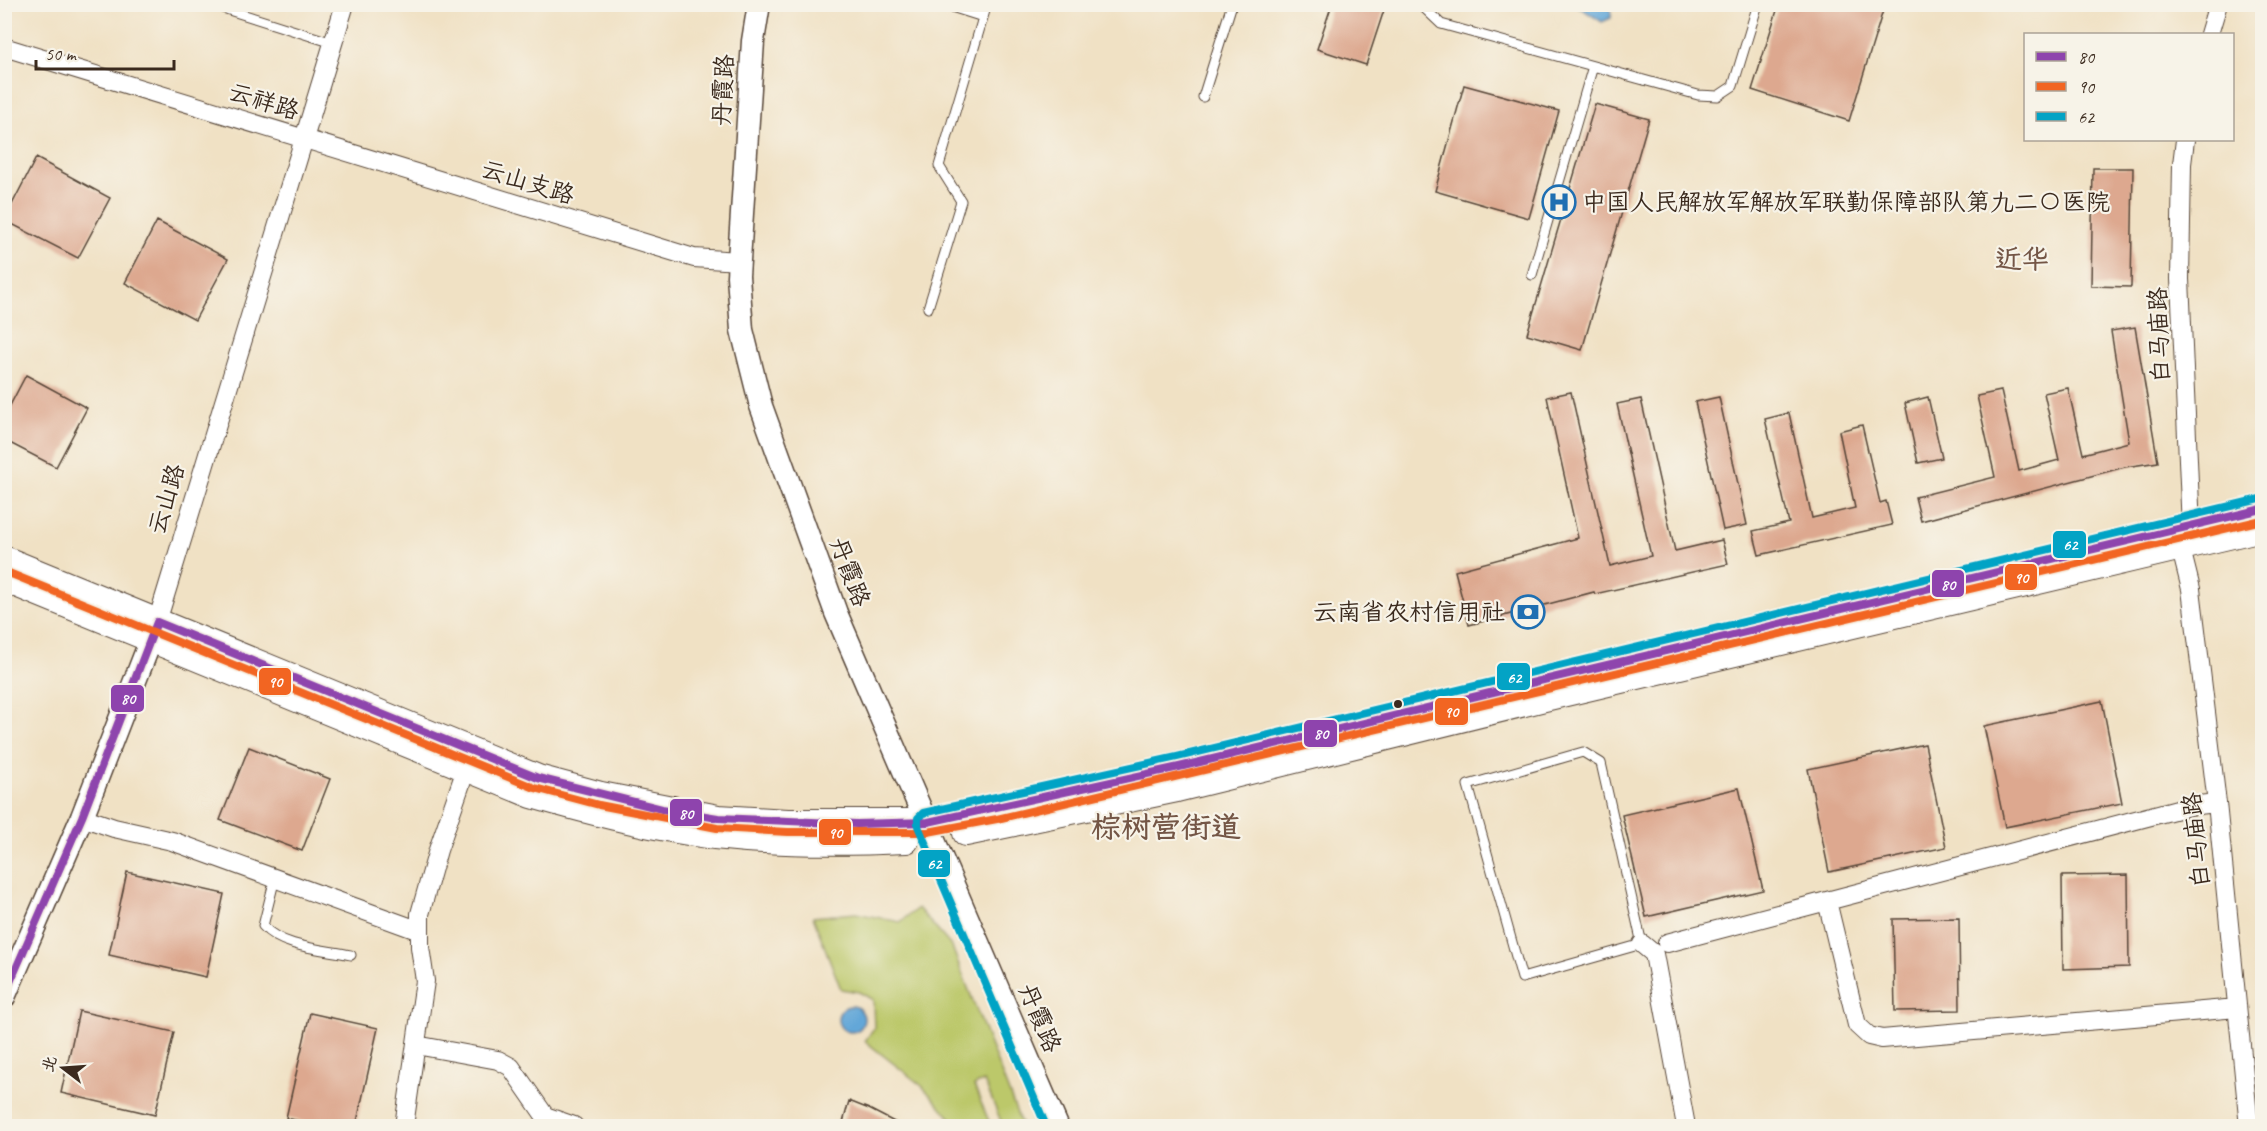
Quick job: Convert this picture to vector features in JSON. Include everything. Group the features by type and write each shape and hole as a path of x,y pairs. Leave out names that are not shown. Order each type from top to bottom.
{"main road":[{"path":"2186,538 2262,509"},
{"path":"4,559 154,631 466,769 532,795 597,813 716,836 857,842 931,830 1167,770 2186,538 2262,528"},
{"path":"4,579 154,631 527,773 601,795 718,818 931,830"}],"street":[{"name":"云山路","path":"4,998 82,817 154,631 345,4"},
{"name":"丹霞路","path":"759,4 753,41 739,261 742,330 764,417 836,613 1057,1126"},
{"path":"2209,33 2218,4"},
{"name":"云祥路","path":"4,47 304,138"},
{"name":"云山支路","path":"304,138 694,258 739,261"},
{"name":"白马庙路","path":"2185,141 2182,164 2180,279 2186,538 2217,803 2249,1126"},
{"path":"404,1126 425,981 420,914 438,850 466,769"},
{"path":"1667,943 2189,806 2217,803"},
{"path":"82,817 114,828 172,841 420,931"},
{"path":"1827,902 1857,1025 1869,1036 1882,1039 2237,1008"},
{"path":"1642,944 1654,954 1686,1126"},
{"path":"416,1045 498,1060 511,1067 545,1116 574,1126"}],"lane":[{"path":"210,4 333,43"},
{"path":"942,4 983,17"},
{"path":"928,308 961,201 939,166 987,4"},
{"path":"1203,97 1232,4"},
{"path":"1419,4 1441,24 1698,95 1718,96 1733,86 1758,4"},
{"path":"1532,275 1593,66"},
{"path":"1583,752 1601,764 1642,944 1522,978 1468,785 1583,752"},
{"path":"274,878 263,926 268,933 282,940 351,956"}],"green space":[{"path":"918,908 952,947 1022,1126 1003,1126 984,1081 974,1086 991,1126 958,1126 922,1086 865,1041 874,1028 873,1000 859,992 841,989 813,917 856,913 900,922"}],"water":[{"path":"1576,5 1611,5 1611,18 1602,22"},
{"path":"851,1006 860,1010 864,1019 860,1028 851,1032 842,1028 838,1019 842,1010"}],"building":[{"path":"1332,4 1386,4 1366,65 1317,49"},
{"path":"1779,4 1885,4 1849,121 1752,90"},
{"path":"1464,85 1559,111 1529,218 1435,191"},
{"path":"1595,104 1649,119 1582,350 1527,334"},
{"path":"36,158 110,198 78,258 4,220"},
{"path":"2093,168 2133,168 2131,287 2091,286"},
{"path":"157,221 228,259 195,320 125,283"},
{"path":"2135,327 2158,462 2125,467 1921,521 1915,497 1995,477 1977,396 2001,391 2019,471 2059,460 2044,393 2068,388 2083,454 2129,442 2111,331"},
{"path":"26,375 87,408 56,467 4,440 4,417"},
{"path":"1571,392 1610,566 1651,556 1617,404 1641,399 1675,551 1722,540 1728,564 1595,594 1594,592 1469,625 1455,571 1578,538 1547,397"},
{"path":"1719,397 1747,525 1723,530 1695,402"},
{"path":"1928,397 1942,458 1918,463 1905,403"},
{"path":"1789,413 1812,518 1855,508 1839,431 1862,425 1880,503 1886,501 1892,525 1759,555 1753,531 1789,523 1765,419"},
{"path":"2102,701 2122,803 2005,827 1984,726"},
{"path":"1925,744 1946,847 1829,872 1808,769"},
{"path":"249,747 330,779 302,851 220,820"},
{"path":"1739,788 1763,890 1646,917 1622,815"},
{"path":"127,872 224,894 206,977 109,955"},
{"path":"2128,875 2129,967 2063,969 2062,876"},
{"path":"1959,918 1960,1010 1895,1011 1893,919"},
{"path":"79,1011 174,1032 155,1115 61,1093"},
{"path":"310,1013 378,1028 356,1126 322,1126 286,1118"},
{"path":"849,1101 869,1109 902,1126 842,1126"}],"transit line":[{"name":"62","path":"1046,1126 918,826 918,818 923,813 1177,757 2260,499"},
{"name":"80","path":"4,996 82,817 157,622 538,778 662,809 718,818 857,824 928,822 1179,767 2262,509"},
{"name":"90","path":"4,571 535,788 599,805 717,828 788,832 928,832 997,819 2262,520"}],"place":[{"name":"中国人民解放军解放军联勤保障部队第九二〇医院","path":"1559,202"},
{"name":"云南省农村信用社","path":"1528,612"}],"district":[{"name":"近华","path":"2022,259"},
{"name":"棕树营街道","path":"1166,827"}]}
